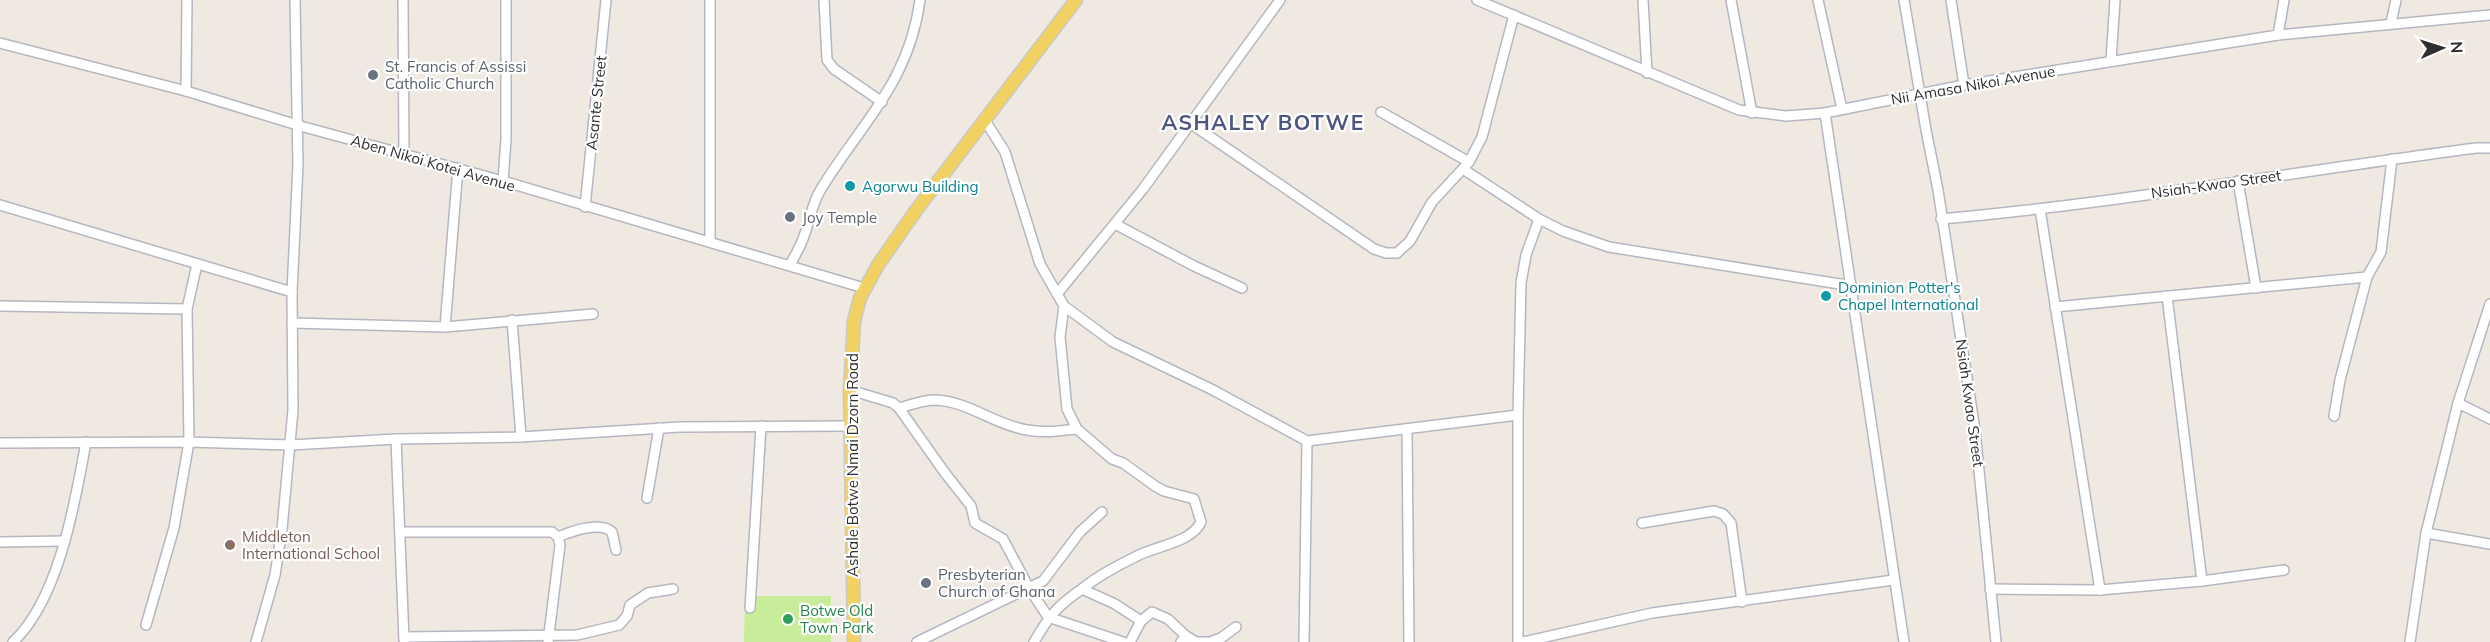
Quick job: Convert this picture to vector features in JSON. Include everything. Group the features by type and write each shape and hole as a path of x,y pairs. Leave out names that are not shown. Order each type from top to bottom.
{"main road":[{"name":"Ashale Botwe Nmai Dzorn Road","path":"854,642 850,390 854,321 864,288 917,209 986,122 1076,0"}],"street":[{"path":"186,91 187,0"},
{"path":"256,642 275,575 291,445 292,292 298,165 295,0"},
{"path":"403,0 404,154"},
{"path":"503,181 506,139 506,0"},
{"name":"Asante Street","path":"585,207 606,0"},
{"path":"710,0 710,242"},
{"path":"824,0 827,60 834,69 882,102"},
{"path":"790,265 804,236 820,190 882,102 908,55 920,0"},
{"path":"1057,294 1115,224 1280,0"},
{"name":"Nii Amasa Nikoi Avenue","path":"1480,0 1647,73 1752,113 1786,116 1825,113 1964,85 2278,35 2490,15"},
{"path":"1643,0 1647,73"},
{"path":"1731,0 1752,113"},
{"path":"1818,0 1842,109"},
{"name":"Nsiah Kwao Street","path":"1904,0 1975,430 1996,642"},
{"path":"1951,0 1964,85"},
{"path":"2111,61 2115,0"},
{"path":"2278,35 2284,0"},
{"path":"2391,23 2396,0"},
{"path":"1190,123 1374,249 1386,253 1397,253 1410,241 1432,202 1466,165 1482,137 1514,15"},
{"name":"Aben Nikoi Kotei Avenue","path":"0,43 186,91 296,125 458,168 864,288"},
{"path":"1380,112 1466,165 1539,219 1563,231 1608,247 1852,286"},
{"path":"1825,113 1904,642"},
{"path":"986,122 1005,152 1040,264 1057,294 1064,306 1113,342 1213,390 1307,441 1518,415"},
{"name":"Nsiah-Kwao Street","path":"1941,219 2040,209 2392,159 2490,148"},
{"path":"2334,416 2340,380 2367,277 2381,252 2392,159"},
{"path":"445,327 458,168"},
{"path":"2238,180 2256,288"},
{"path":"0,205 292,292"},
{"path":"2040,209 2100,590"},
{"path":"1518,642 1518,415 1521,283 1526,255 1539,219"},
{"path":"1115,224 1194,266 1242,288"},
{"path":"146,625 174,528 189,442 187,309 197,264"},
{"path":"2055,307 2367,277"},
{"path":"2167,296 2202,582"},
{"path":"2410,642 2426,532 2458,403 2490,304"},
{"path":"0,306 187,309"},
{"path":"1034,642 1048,617 1062,603 1095,579 1142,554 1195,532 1201,522 1194,499 1164,491 1155,486 1123,463 1112,459 1077,429 1067,410 1060,337 1064,306"},
{"path":"292,323 445,327 593,314"},
{"path":"512,320 521,436"},
{"path":"850,390 893,403 899,408 945,473 972,506 975,523 1003,539 1029,588 1048,617 1123,642"},
{"path":"899,408 922,401 936,400 981,413 1025,430 1048,433 1077,429"},
{"path":"2458,403 2490,419"},
{"path":"750,608 761,426"},
{"path":"0,443 189,442 291,445 659,428 849,426"},
{"path":"647,498 659,428"},
{"path":"1407,429 1409,642"},
{"path":"396,439 404,640 549,639 577,635 619,625 627,616 630,605 648,593 673,589"},
{"path":"1304,642 1307,441"},
{"path":"13,642 23,638 43,600 74,505 86,442"},
{"path":"1642,523 1714,511 1723,514 1731,523 1742,602"},
{"path":"917,642 1043,581 1080,532 1102,512"},
{"path":"558,537 579,530 607,528 612,532 616,550"},
{"path":"400,532 552,532 558,537 560,545 549,639"},
{"path":"2426,532 2490,544"},
{"path":"0,542 64,541"},
{"path":"1990,589 2100,590 2202,582 2284,570"},
{"path":"1523,642 1652,613 1894,579"},
{"path":"1082,589 1115,604 1141,621"},
{"path":"1130,642 1141,621 1152,612 1168,618 1183,639 1196,642 1208,642 1221,638 1236,627"}],"green space":[{"name":"Botwe Old Town Park","path":"745,596 831,596 831,642 744,642"}],"place":[{"name":"St. Francis of Assissi Catholic Church","path":"373,75"},
{"name":"Agorwu Building","path":"850,186"},
{"name":"Joy Temple","path":"790,217"},
{"name":"Dominion Potter's Chapel International","path":"1826,296"},
{"name":"Middleton International School","path":"230,545"},
{"name":"Presbyterian Church of Ghana","path":"926,583"},
{"name":"Botwe Old Town Park","path":"788,619"}],"district":[{"name":"ASHALEY BOTWE","path":"1263,122"}]}
